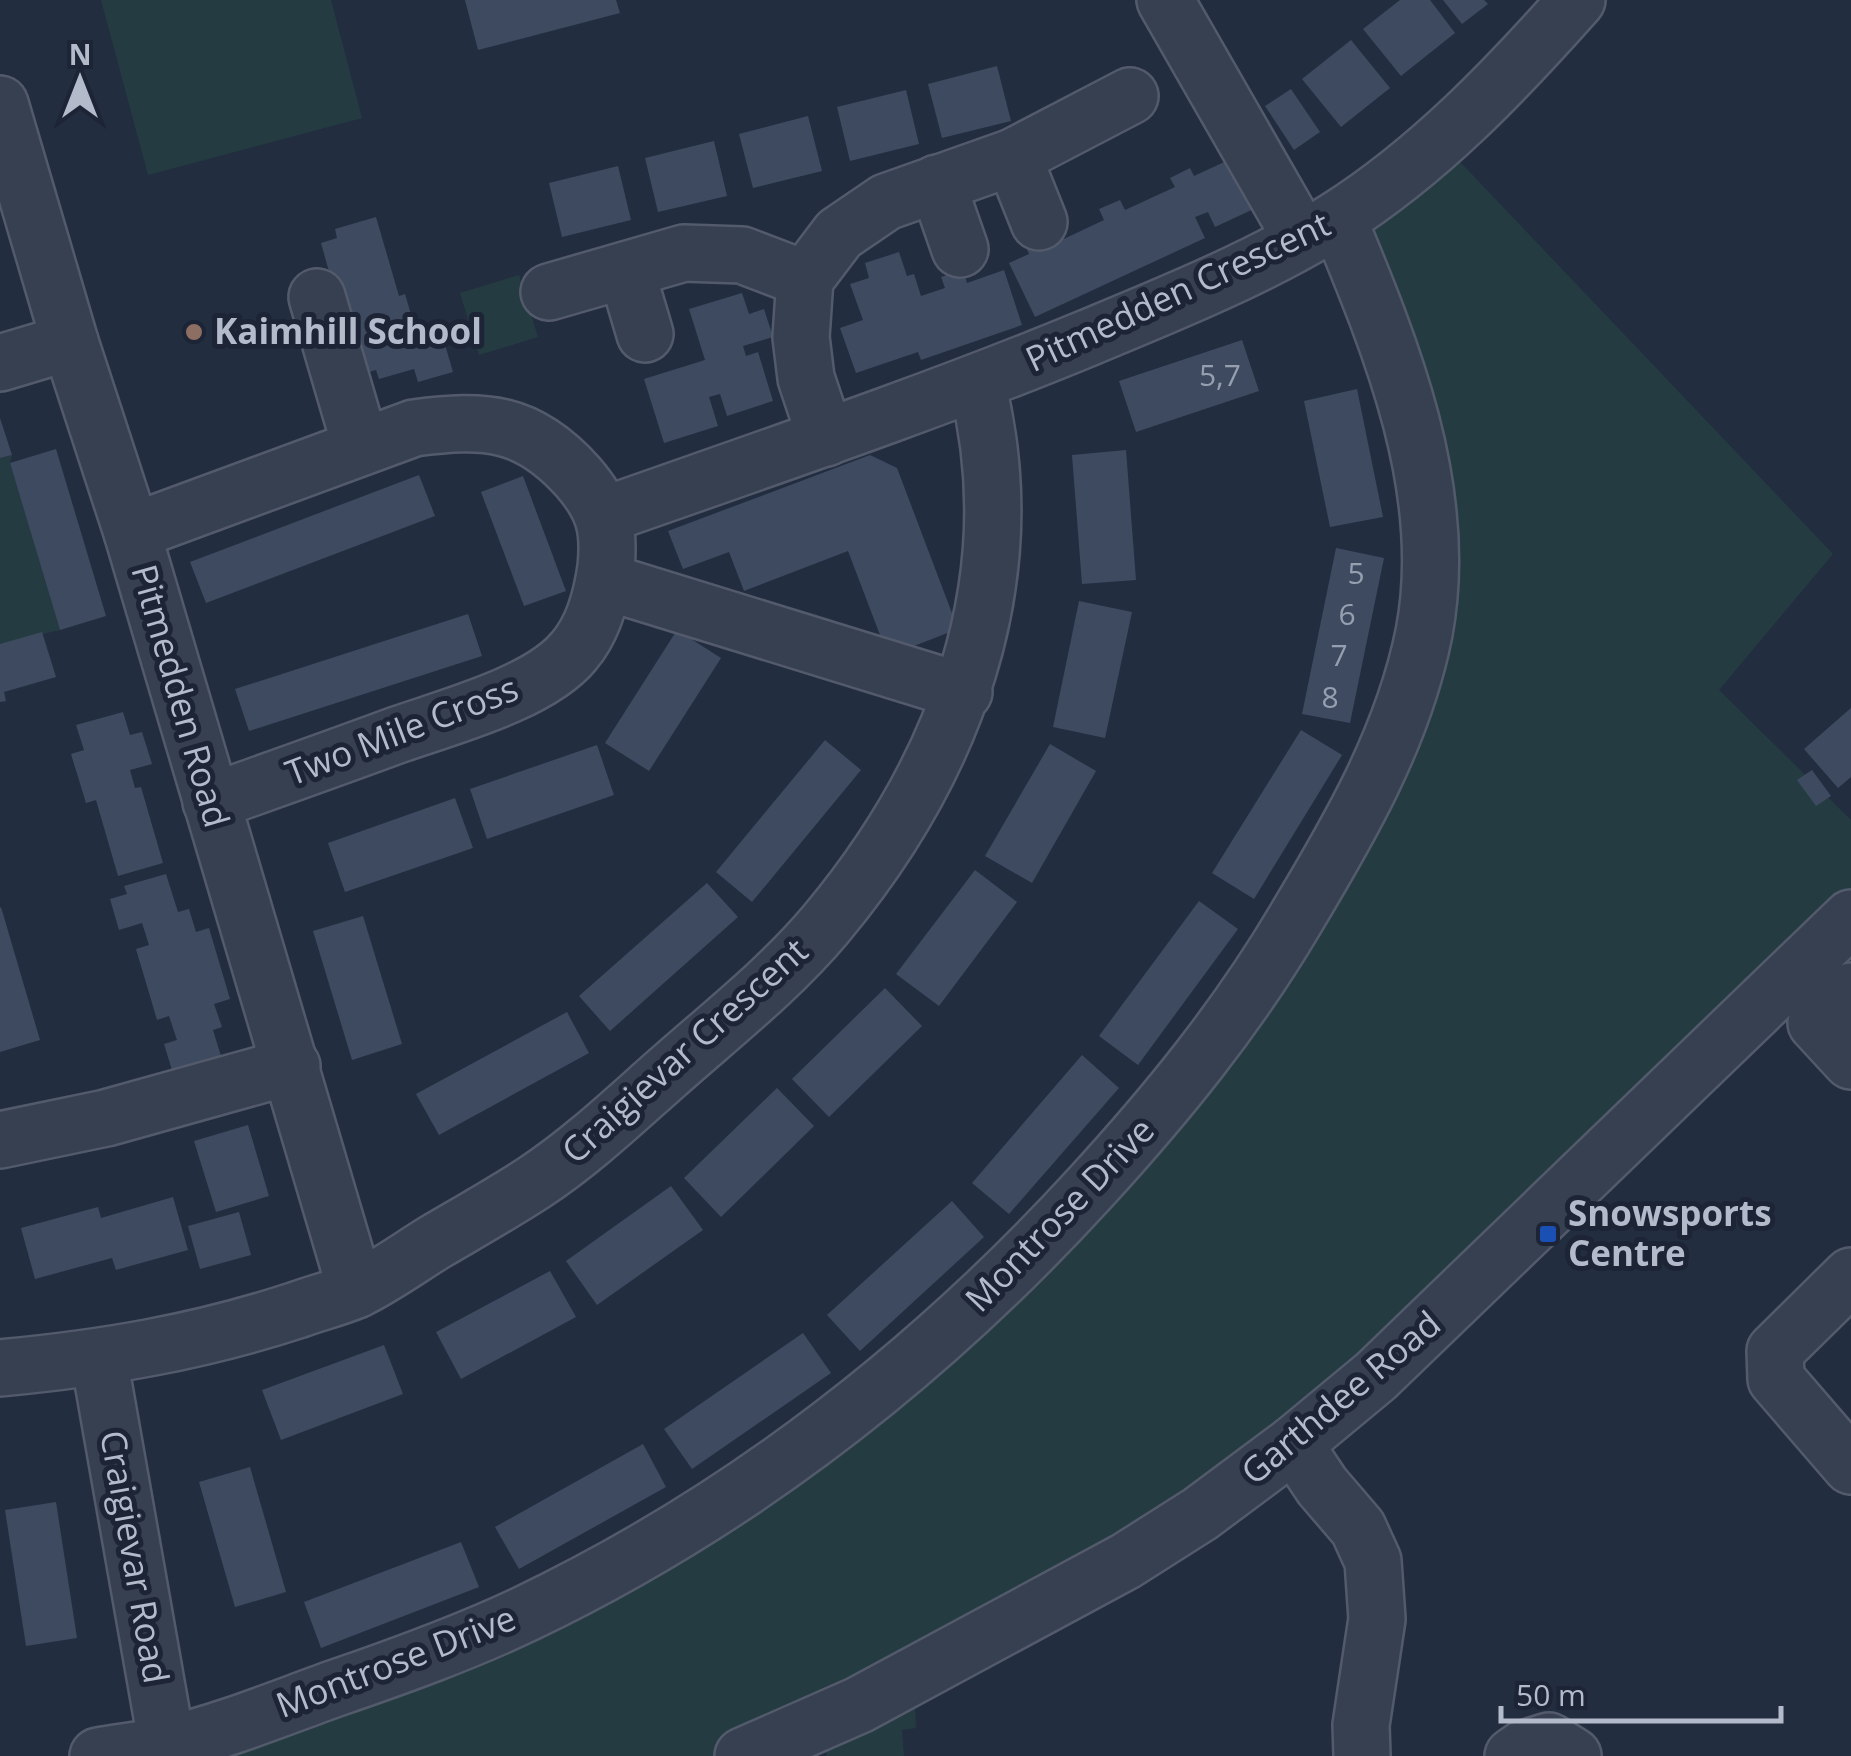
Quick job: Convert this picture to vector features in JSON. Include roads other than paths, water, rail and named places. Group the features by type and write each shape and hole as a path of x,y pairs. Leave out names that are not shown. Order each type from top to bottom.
{"street":[{"name":"Montrose Drive","path":"98,1756 168,1750 524,1615 614,1568 747,1487 820,1436 894,1379 1015,1270 1144,1130 1216,1042 1344,839 1392,740 1424,631 1429,576 1428,510 1416,444 1390,346 1320,229 1165,0"},
{"name":"Pitmedden Crescent","path":"605,516 977,384 1158,309 1320,229 1439,144 1522,62 1577,0"},
{"path":"826,438 806,378 801,337 805,279 839,234 886,202 1013,157 1130,96"},
{"name":"Pitmedden Road","path":"0,104 70,342 132,532 356,1290"},
{"path":"1013,157 1039,222"},
{"path":"937,182 960,249"},
{"path":"549,292 684,253 742,255 805,279"},
{"path":"626,270 646,334"},
{"path":"318,298 361,446"},
{"path":"0,362 70,342"},
{"name":"Craigievar Crescent","path":"0,1368 99,1359 231,1332 356,1290 538,1180 637,1100 755,995 824,926 870,865 926,777 964,692 980,630 992,522 990,452 977,384"},
{"path":"132,532 414,428 458,422 501,424 529,436 554,452 581,481 605,516"},
{"name":"Two Mile Cross","path":"211,802 483,705 548,675 574,651 593,619 604,581 608,547 605,516"},
{"path":"604,581 964,692"},
{"name":"Garthdee Road","path":"743,1756 876,1696 1126,1562 1200,1514 1294,1444 1376,1376 1851,918"},
{"path":"1848,1053 1816,1023 1851,991"},
{"path":"0,1140 106,1118 292,1066"},
{"path":"1851,1276 1775,1351 1776,1380 1851,1466"},
{"name":"Craigievar Road","path":"99,1359 168,1750"},
{"path":"1294,1444 1322,1486 1358,1528 1373,1561 1376,1618 1361,1725 1362,1756"},
{"path":"1512,1756 1537,1743 1549,1742 1573,1756"}],"place":[{"name":"Kaimhill School","path":"194,332"},
{"name":"Snowsports Centre","path":"1548,1234"}]}
